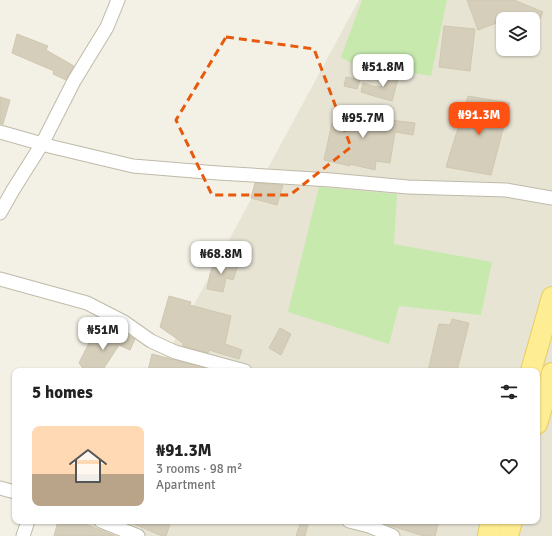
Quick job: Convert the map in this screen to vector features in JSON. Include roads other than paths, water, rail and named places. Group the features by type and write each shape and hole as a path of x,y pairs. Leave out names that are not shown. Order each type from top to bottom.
{"main road":[{"path":"532,368 552,297"},
{"path":"540,414 552,373"},
{"path":"488,536 490,524"},
{"path":"508,536 511,524"}],"street":[{"path":"0,213 42,144 74,81 107,27 118,0"},
{"path":"0,132 42,144 133,166 218,174 331,180 408,187 506,190 552,198"},
{"path":"0,279 87,304 124,322 151,341 175,352 234,368"},
{"path":"0,488 12,491"},
{"path":"23,536 27,524"},
{"path":"108,524 138,536"},
{"path":"354,524 367,531 393,536"}]}
